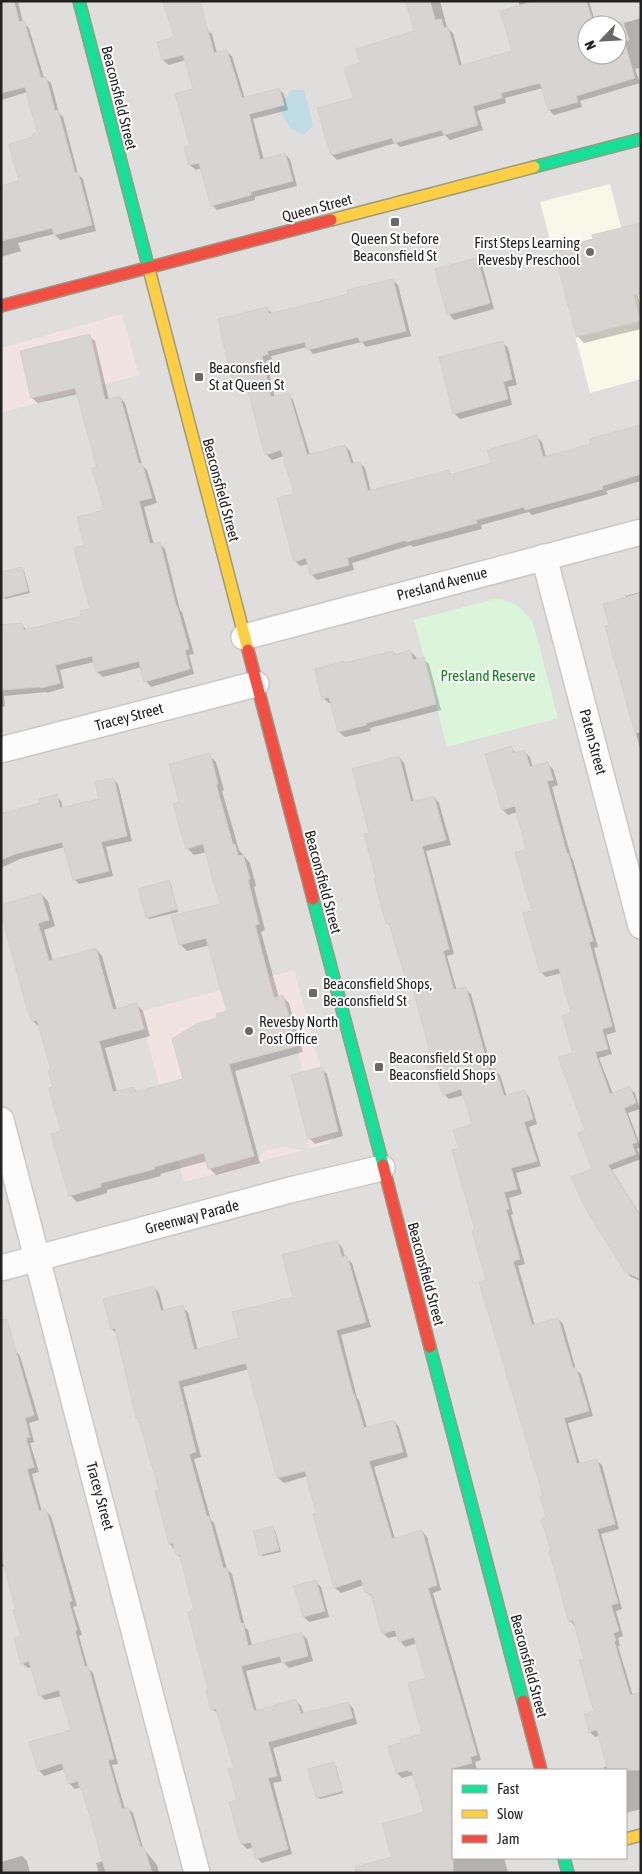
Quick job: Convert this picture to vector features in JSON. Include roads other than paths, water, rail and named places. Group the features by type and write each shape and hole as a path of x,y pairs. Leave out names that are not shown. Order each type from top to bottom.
{"main road":[{"name":"Beaconsfield Street","path":"78,1 541,1769"},
{"name":"Queen Street","path":"1,306 641,139"},
{"path":"627,1839 641,1835"},
{"path":"564,1859 568,1873"}],"street":[{"name":"Presland Avenue","path":"244,636 641,532"},
{"name":"Paten Street","path":"544,557 630,841 641,926"},
{"name":"Tracey Street","path":"1,750 256,684"},
{"name":"Tracey Street","path":"1,1120 198,1873"},
{"name":"Greenway Parade","path":"1,1268 290,1190 382,1168"}],"water":[{"path":"292,90 304,90 313,126 303,135 290,128 278,107"}],"place":[{"name":"Queen St before Beaconsfield St","path":"395,222"},
{"name":"First Steps Learning Revesby Preschool","path":"590,252"},
{"name":"Beaconsfield St at Queen St","path":"199,377"},
{"name":"Beaconsfield Shops, Beaconsfield St","path":"313,993"},
{"name":"Revesby North Post Office","path":"249,1031"},
{"name":"Beaconsfield St opp Beaconsfield Shops","path":"379,1067"}],"park label":[{"name":"Presland Reserve","path":"488,676"}]}
